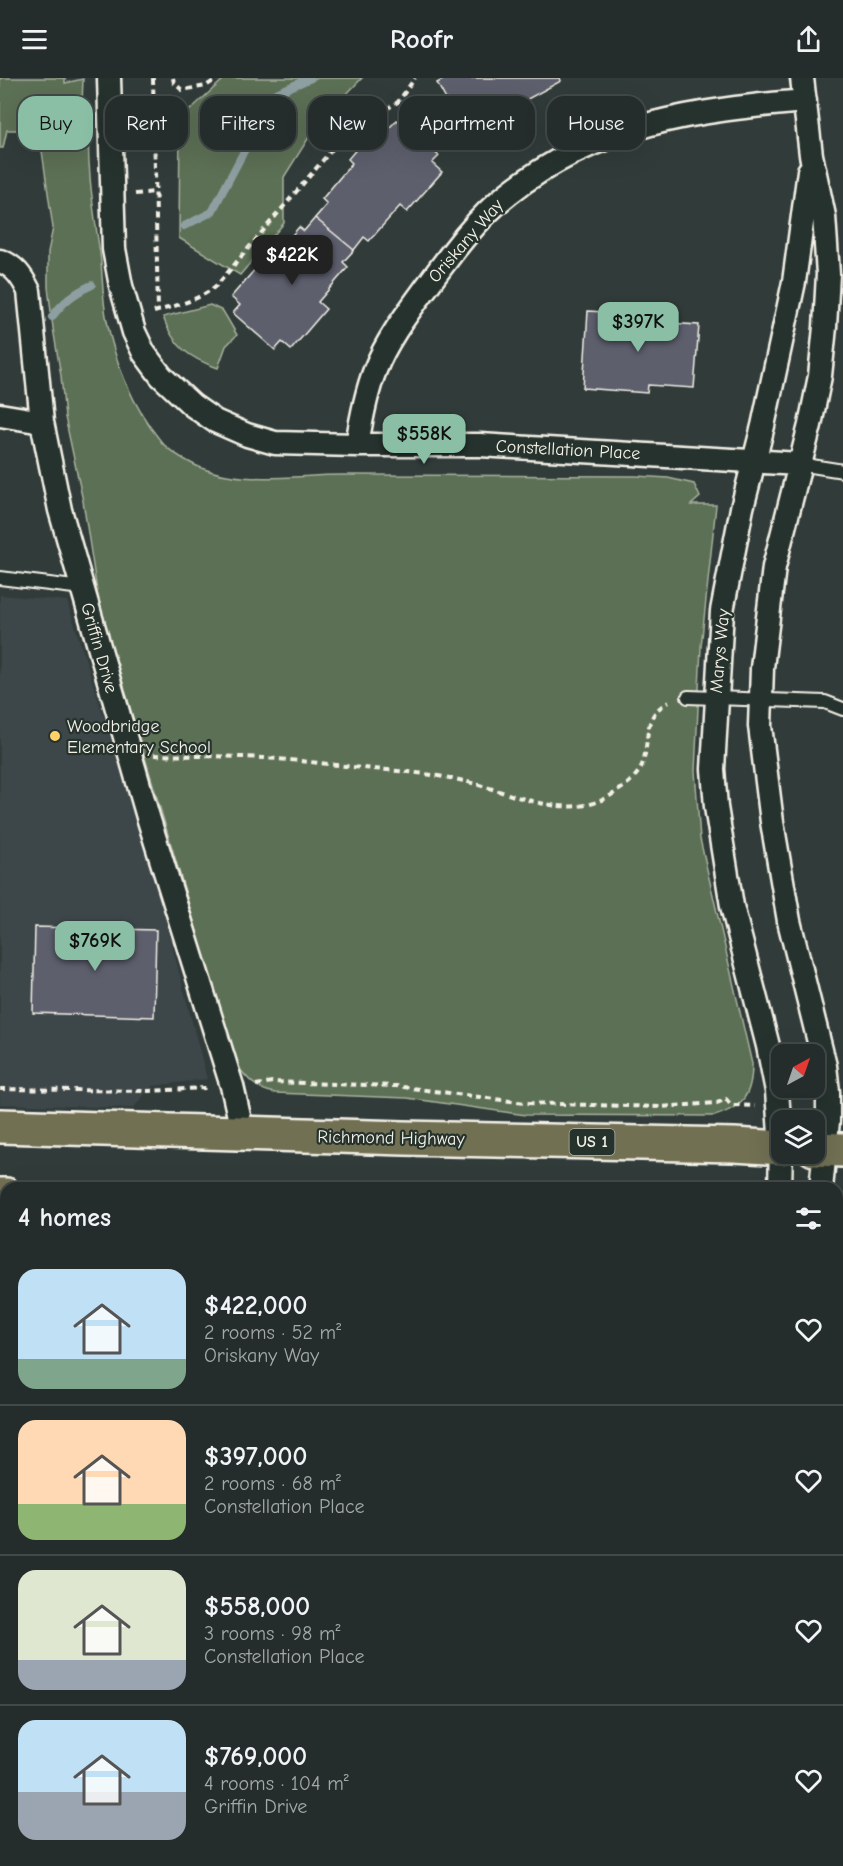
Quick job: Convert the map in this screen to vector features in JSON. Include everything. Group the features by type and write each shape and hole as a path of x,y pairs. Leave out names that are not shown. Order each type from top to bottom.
{"main road":[{"name":"Richmond Highway","path":"0,1126 771,1147"}],"street":[{"name":"Constellation Place","path":"109,78 114,249 121,286 134,332 144,353 161,376 192,405 215,421 247,435 275,443 480,445 799,464"},
{"name":"Marys Way","path":"802,78 811,155 824,216 828,274 826,306 820,376 774,567 767,615 760,726 772,822 789,921 825,1066 829,1107 828,1149 822,1182"},
{"name":"Oriskany Way","path":"357,445 375,369 404,317 450,254 485,215 509,193 550,164 624,131 669,118 737,107 805,101"},
{"name":"Marys Way","path":"779,1110 768,1046 732,906 716,807 713,769 722,611 742,508 794,282 811,155"},
{"name":"Griffin Drive","path":"0,261 8,263 21,275 29,294 42,422 60,510 129,754 232,1086 243,1134"},
{"path":"0,415 42,422"},
{"name":"Marys Way","path":"780,1182 781,1164"}],"lane":[{"path":"799,464 843,471"},
{"path":"0,578 82,588"},
{"path":"688,697 825,702 843,709"}],"path":[{"path":"153,78 158,311"},
{"path":"173,78 174,83 182,90 206,87 218,78"},
{"path":"130,319 205,295 218,284 335,146 354,128 398,102 415,78"},
{"path":"129,754 264,758 430,774 556,806 574,807 603,799 629,782 641,768 652,716 665,704 688,697"},
{"path":"0,1089 147,1091 272,1082 396,1086 525,1103 660,1107 717,1103 726,1099 731,1105"}],"shaded area":[{"path":"0,595 67,601 153,873 207,1079 152,1086 133,1108 0,1104"}],"green space":[{"path":"0,78 65,78 65,83 83,79 82,96 18,96 18,130 7,130 3,148 0,148"},
{"path":"225,78 362,78 345,96 308,96 308,139 284,177 284,223 240,275 179,238 180,150 188,150 188,112 200,101 200,150 296,150 296,96 205,96"},
{"path":"42,150 88,150 104,304 110,337 120,368 141,413 163,443 169,450 206,470 224,475 263,478 341,475 668,478 694,484 700,497 691,505 716,505 701,647 695,771 700,839 752,1064 748,1091 739,1104 714,1116 526,1115 407,1098 275,1093 253,1083 237,1065 99,604 83,501 65,417 53,328 48,287 48,252 53,228"},
{"path":"210,305 223,311 237,335 226,346 218,368 199,360 184,350 172,336 163,317"}],"building":[{"path":"446,78 560,78 561,81 533,96 444,96 437,83"},
{"path":"397,120 399,122 399,150 432,150 439,156 432,163 442,172 407,212 400,206 369,241 364,237 354,250 315,218 327,204 322,199 352,163 348,159 356,150 387,150 387,126 389,128"},
{"path":"315,218 354,250 343,262 348,267 318,302 326,309 291,350 282,342 275,350 233,313 240,305 231,297 264,259 268,263 299,227 304,231"},
{"path":"588,311 653,315 652,322 699,325 694,388 648,385 647,393 583,388"},
{"path":"35,927 156,930 154,1017 33,1013"}],"waterway":[{"path":"184,226 212,212 274,94 311,78"},
{"path":"52,317 69,298 92,285"}],"place":[{"name":"Woodbridge Elementary School","path":"55,736"}]}
